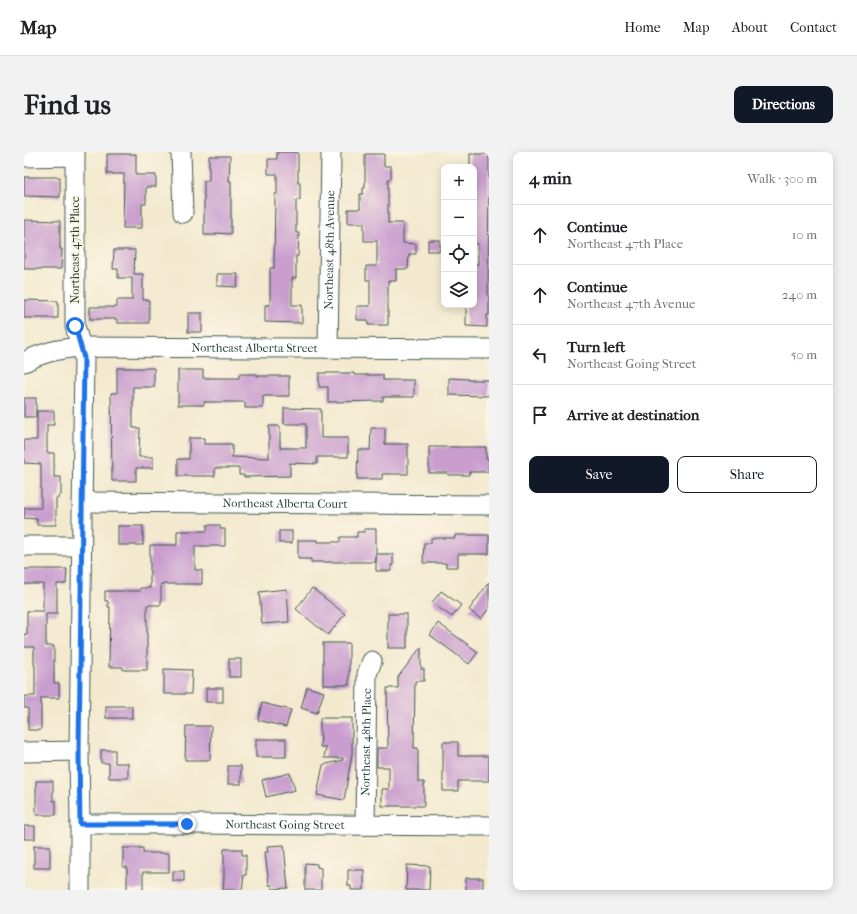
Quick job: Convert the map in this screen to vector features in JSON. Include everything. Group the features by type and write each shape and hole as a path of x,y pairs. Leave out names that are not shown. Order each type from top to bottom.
{"street":[{"path":"180,152 183,213"},
{"name":"Northeast 48th Avenue","path":"328,348 331,152"},
{"path":"24,157 75,154"},
{"name":"Northeast 47th Place","path":"75,154 75,326 84,358 79,751 80,890"},
{"name":"Northeast Alberta Street","path":"24,362 43,353 62,348 81,347 489,349"},
{"name":"Northeast Alberta Court","path":"82,502 489,505"},
{"path":"24,546 81,546"},
{"name":"Northeast 48th Place","path":"365,825 366,674 372,661"},
{"path":"24,752 79,751"},
{"name":"Northeast Going Street","path":"80,824 489,826"}],"building":[{"path":"277,152 298,152 298,183 300,183 300,200 296,200 296,233 299,233 298,256 296,256 296,278 292,278 292,305 302,305 302,323 265,322 265,305 270,305 270,268 274,268 275,194 277,194 277,174 268,174 268,159 277,159"},
{"path":"107,154 136,154 136,175 156,175 156,187 146,187 146,204 142,204 142,228 123,228 124,174 107,174"},
{"path":"365,154 384,154 384,166 391,166 391,179 388,179 388,223 403,223 403,243 416,244 416,254 409,254 408,269 396,269 396,281 388,281 388,325 368,325 368,320 357,320 357,306 370,306 370,280 366,280 366,266 377,266 377,241 364,241 364,223 348,223 348,209 360,209 360,194 363,194 363,188 365,188"},
{"path":"470,154 489,154 489,315 487,315 487,327 466,326 466,308 477,308 477,164 470,164"},
{"path":"209,156 230,156 229,181 231,181 231,234 216,233 216,235 204,235 204,181 209,181"},
{"path":"24,177 60,177 60,197 24,196"},
{"path":"24,220 60,221 60,249 62,249 61,269 24,269"},
{"path":"428,240 440,240 440,251 428,251"},
{"path":"114,250 135,250 134,274 143,274 143,300 149,300 149,323 117,323 117,319 90,319 90,307 117,307 117,300 132,300 132,278 118,278 118,269 113,269"},
{"path":"217,274 238,274 237,287 217,286"},
{"path":"24,300 58,301 58,318 24,318"},
{"path":"188,313 202,313 202,332 188,332"},
{"path":"117,368 154,368 154,387 133,387 133,428 140,428 139,457 153,457 153,468 136,468 136,481 112,481 111,393 117,393"},
{"path":"178,370 203,370 203,378 239,378 239,374 257,374 257,376 289,376 289,396 263,396 263,408 245,408 245,402 204,402 204,405 178,405"},
{"path":"319,373 383,375 383,380 414,380 414,397 383,397 383,401 328,402 328,387 319,387"},
{"path":"449,378 489,380 489,396 449,395"},
{"path":"24,398 36,398 36,417 24,417"},
{"path":"284,408 321,409 321,438 348,438 348,457 317,457 317,464 290,463 290,476 244,477 244,475 239,475 239,468 215,468 215,476 178,476 178,459 189,459 189,438 204,438 204,444 232,444 232,457 269,458 269,426 280,426 280,448 306,448 306,424 284,424"},
{"path":"37,411 54,411 54,425 47,425 47,453 54,453 54,477 61,477 61,495 59,495 59,498 56,498 56,525 37,525 37,519 24,518 24,508 41,508 41,464 24,463 24,440 37,440"},
{"path":"371,428 385,428 385,444 408,444 408,474 382,474 382,479 357,479 358,450 370,450"},
{"path":"429,447 486,447 486,459 489,459 489,472 469,472 469,475 429,473"},
{"path":"207,525 220,525 220,529 225,529 225,546 195,546 195,570 202,570 202,584 161,584 161,605 147,605 147,670 123,670 123,667 109,667 110,607 108,607 108,601 105,601 105,591 140,591 140,588 150,588 150,545 177,545 177,531 207,531"},
{"path":"118,526 143,526 143,545 118,545"},
{"path":"364,529 376,529 376,562 311,562 311,559 298,559 298,540 340,542 340,537 357,537 357,532 364,532"},
{"path":"279,531 292,531 292,543 279,543"},
{"path":"455,535 489,535 489,554 458,554 458,567 446,567 446,563 423,563 424,543 431,543 431,538 455,538"},
{"path":"376,554 393,554 393,565 391,565 391,571 376,571"},
{"path":"24,569 67,569 66,584 57,584 57,614 46,614 46,646 54,646 54,683 59,683 59,698 41,698 41,730 28,730 28,708 24,708 24,696 35,696 35,665 34,647 24,647 24,634 27,634 27,611 43,611 43,584 24,584"},
{"path":"489,582 489,608 481,619 469,610"},
{"path":"312,588 345,614 328,635 296,609"},
{"path":"287,589 289,622 262,624 259,592"},
{"path":"441,591 461,605 452,617 432,603"},
{"path":"388,614 407,614 407,648 388,648"},
{"path":"438,623 478,652 469,664 430,635"},
{"path":"323,643 349,643 349,685 323,685"},
{"path":"421,647 421,669 424,669 424,681 415,681 414,748 418,748 418,782 424,782 424,806 382,806 382,789 389,789 389,767 377,767 377,748 388,748 387,688 398,688 398,677"},
{"path":"229,659 241,659 241,677 229,677"},
{"path":"164,669 192,670 191,694 164,694"},
{"path":"307,687 324,692 317,713 301,708"},
{"path":"206,688 223,688 223,702 206,702"},
{"path":"262,703 291,710 286,727 258,720"},
{"path":"106,706 132,706 132,718 106,718"},
{"path":"320,718 352,718 352,754 344,800 317,795 323,765 343,760 343,758 324,758 326,747 320,747"},
{"path":"186,726 211,726 210,760 185,760"},
{"path":"256,739 286,739 286,757 256,757"},
{"path":"443,742 458,742 458,756 489,756 489,781 458,781 458,791 443,791"},
{"path":"101,750 115,750 115,763 128,763 128,778 109,778 109,763 101,763"},
{"path":"228,766 241,766 241,784 228,784"},
{"path":"290,773 295,790 266,797 262,780"},
{"path":"36,781 53,781 53,801 56,801 56,815 36,815"},
{"path":"24,826 35,826 35,839 24,839"},
{"path":"284,845 288,888 272,889 272,885 269,885 265,852 268,852 267,846"},
{"path":"34,846 50,846 50,868 34,868"},
{"path":"123,848 143,848 143,853 169,853 169,872 143,872 143,890 127,890 127,867 123,867"},
{"path":"224,849 242,849 242,855 246,855 246,875 244,875 242,890 223,890"},
{"path":"305,863 317,864 317,867 321,868 321,890 305,890"},
{"path":"407,865 430,866 429,890 406,890"},
{"path":"348,870 364,870 364,890 351,890 351,886 348,886"},
{"path":"173,871 184,871 184,881 173,881"},
{"path":"466,878 483,878 483,890 466,890"}],"route":[{"path":"75,326 84,358 79,751 80,824 187,824"}]}
